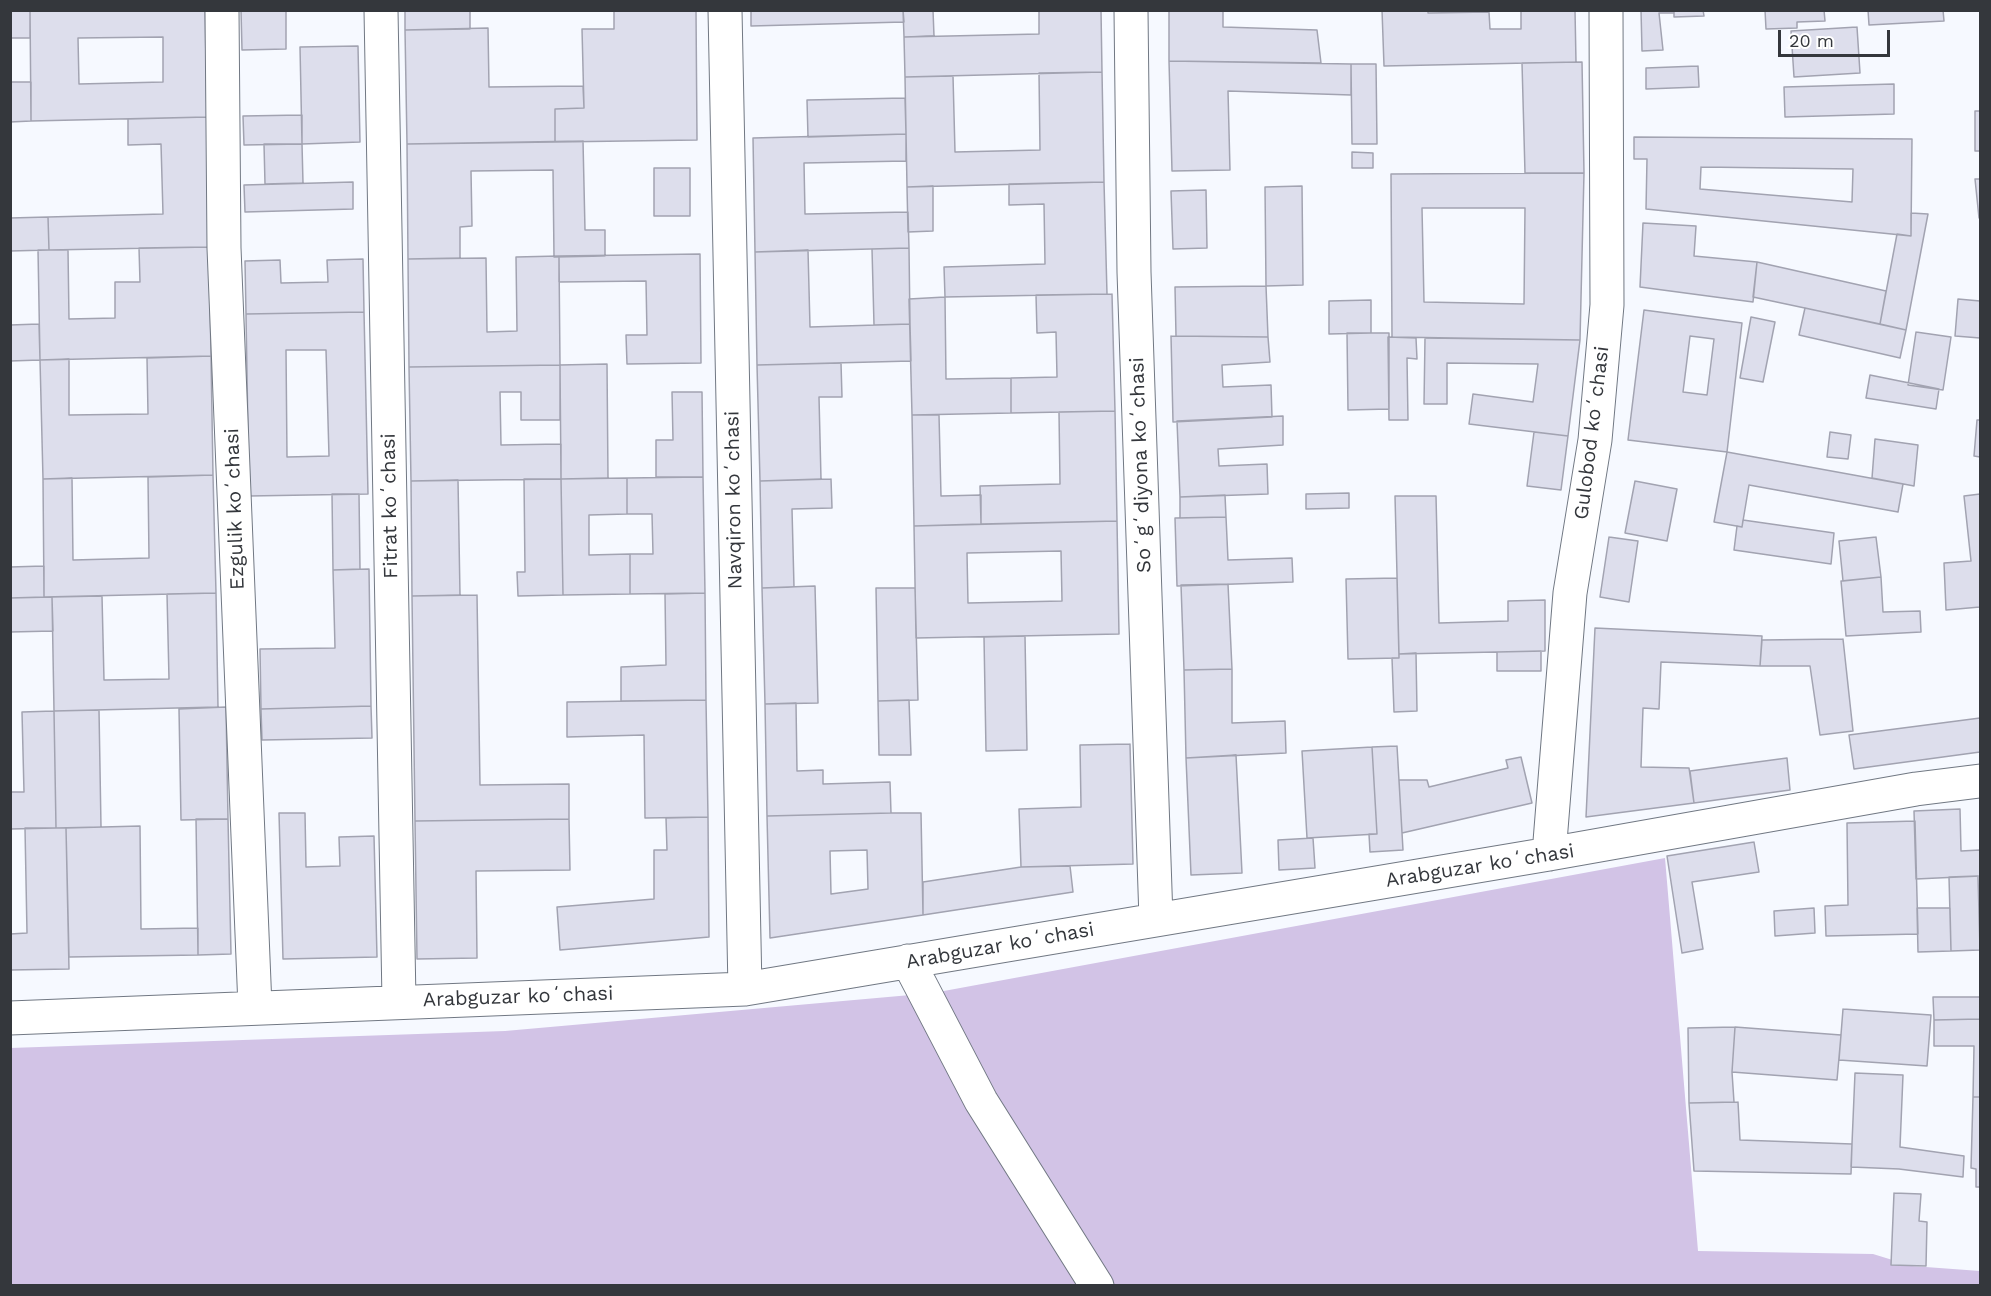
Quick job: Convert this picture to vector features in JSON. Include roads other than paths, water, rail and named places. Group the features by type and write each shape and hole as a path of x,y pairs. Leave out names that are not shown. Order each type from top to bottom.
{"street":[{"name":"Ezgulik koʻchasi","path":"222,10 224,248 255,1008"},
{"name":"Fitrat koʻchasi","path":"381,10 399,1002"},
{"name":"Navqiron koʻchasi","path":"725,10 745,989"},
{"name":"Soʻgʻdiyona koʻchasi","path":"1131,10 1134,272 1156,919"},
{"name":"Gulobod koʻchasi","path":"1549,854 1570,593 1595,440 1607,305 1606,10"},
{"name":"Arabguzar koʻchasi","path":"10,1018 745,989 1549,854 1916,789 1980,782"},
{"path":"908,962 981,1101 1097,1286"}]}
